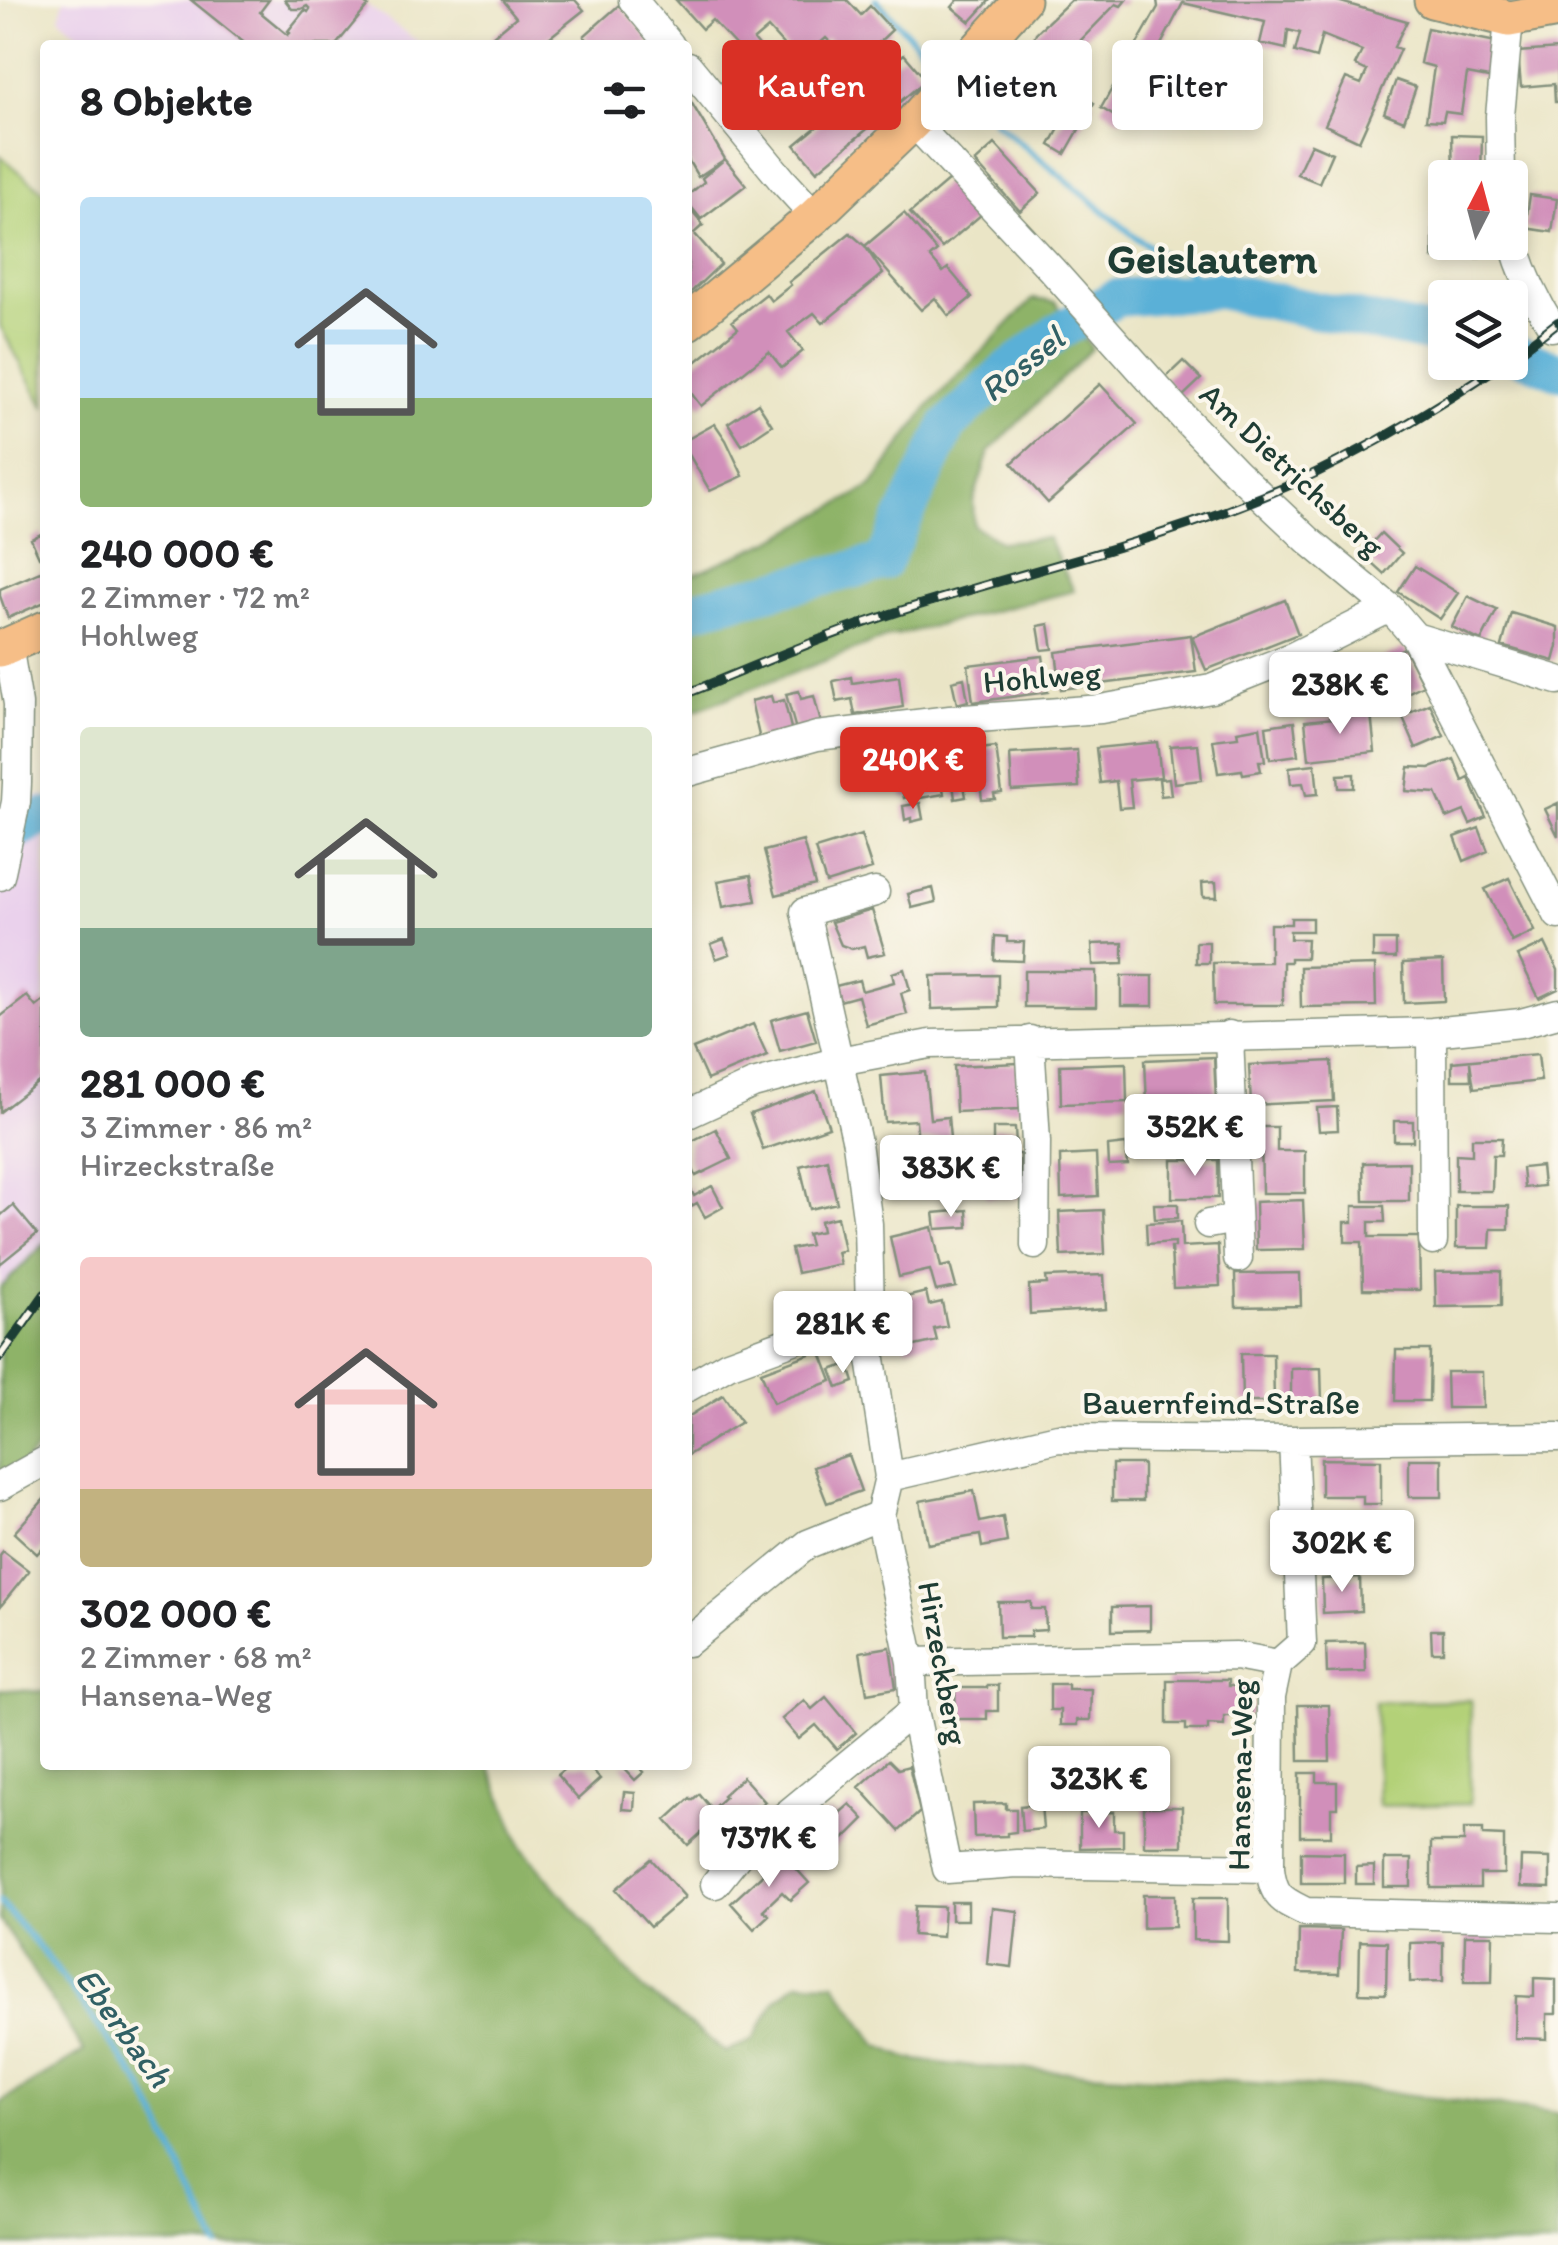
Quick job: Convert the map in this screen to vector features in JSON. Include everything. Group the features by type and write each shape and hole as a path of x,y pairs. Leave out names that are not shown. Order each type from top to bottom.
{"main road":[{"path":"692,319 815,216 913,122 1022,0"},
{"path":"1432,0 1509,20 1558,10"},
{"path":"4,647 40,631"}],"street":[{"path":"633,0 666,40"},
{"path":"1501,160 1500,116 1509,20"},
{"path":"692,71 815,216"},
{"name":"Am Dietrichsberg","path":"913,122 1236,472 1308,540 1390,608 1415,637 1558,915"},
{"path":"1518,260 1538,305 1555,329"},
{"name":"Hohlweg","path":"692,771 817,736 950,720 1101,709 1211,688 1292,656 1390,608"},
{"path":"1415,637 1558,680"},
{"path":"2,865 16,802 18,704 4,647"},
{"path":"875,892 804,912 857,1143 868,1224 872,1359 889,1477"},
{"path":"692,1112 753,1084 840,1061 930,1044 1432,1032 1521,1023 1558,1012"},
{"path":"1432,1032 1433,1240"},
{"path":"1229,1035 1238,1258"},
{"path":"1030,1040 1036,1142 1034,1245"},
{"path":"1208,1224 1236,1218"},
{"path":"692,1385 728,1364 870,1312"},
{"name":"Bauernfeind-Straße","path":"889,1477 1058,1438 1558,1437"},
{"name":"Hansena-Weg","path":"1293,1440 1302,1643 1278,1664 1270,1697 1272,1890 1306,1912 1558,1918"},
{"path":"0,1486 40,1464"},
{"name":"Hirzeckberg","path":"889,1477 880,1516 946,1869 1017,1864 1270,1868"},
{"path":"692,1639 808,1544 880,1516"},
{"path":"910,1662 1236,1656 1278,1664"},
{"path":"715,1884 738,1854 914,1710"}],"shaded area":[{"path":"64,0 360,0 416,40 86,40 59,17"},
{"path":"40,796 40,1248 0,1288 0,801"}],"green space":[{"path":"0,156 40,188 40,399 0,326"},
{"path":"1033,299 1055,302 1092,348 989,452 973,501 974,526 1001,542 1048,538 1074,591 885,638 692,711 692,574 771,541 872,486 927,408"},
{"path":"40,1248 40,1446 0,1489 0,1288"},
{"path":"0,1689 40,1692 40,1770 491,1770 521,1847 642,1988 725,2052 753,2040 776,2000 798,1982 835,1983 877,2045 909,2059 1371,2090 1558,2113 1558,2245 0,2245 0,2103 84,2051 0,1920"},
{"path":"1471,1700 1470,1804 1378,1806 1375,1702"}],"building":[{"path":"191,0 269,0 260,12 288,35 305,10 310,9 292,9 285,0 360,0 368,6 340,40 241,40"},
{"path":"502,0 575,0 584,10 546,40 494,40 492,37 516,17"},
{"path":"676,0 847,0 861,15 870,6 892,30 881,40 779,40 768,28 754,40 731,40 712,20 702,29"},
{"path":"958,0 990,0 970,22 952,7"},
{"path":"1071,0 1126,0 1121,6 1116,4 1081,40 1033,40"},
{"path":"1157,0 1334,0 1407,21 1394,47 1400,49 1359,141 1325,125 1346,78 1361,84 1367,71 1355,65 1362,51 1322,35 1316,58 1295,52 1300,33 1288,30 1286,49 1263,44 1265,22 1183,3 1163,40 1139,40 1158,7"},
{"path":"619,5 649,40 588,40 584,36"},
{"path":"1427,28 1501,43 1494,79 1467,74 1461,114 1445,112 1443,121 1426,120 1434,67 1420,63"},
{"path":"1558,49 1555,102 1554,84 1521,87 1518,52"},
{"path":"904,54 921,74 921,84 901,101"},
{"path":"1396,80 1416,87 1404,121 1384,113"},
{"path":"1112,89 1112,115 1101,108"},
{"path":"692,104 725,159 698,177 692,167"},
{"path":"813,130 866,130 817,171 795,145"},
{"path":"1058,130 1079,130 1065,154 1050,145"},
{"path":"1452,135 1482,136 1481,160 1453,160"},
{"path":"995,144 1040,193 1020,211 975,162"},
{"path":"1311,144 1332,153 1319,183 1297,174"},
{"path":"725,159 746,185 701,219 692,208 692,192 704,182 702,178"},
{"path":"949,180 981,215 942,248 910,213"},
{"path":"1530,195 1557,199 1552,232 1528,228"},
{"path":"692,212 703,225 694,233 721,264 692,291"},
{"path":"904,213 937,251 930,257 943,272 948,268 972,297 949,316 935,298 921,310 865,246"},
{"path":"850,233 865,246 883,274 823,323 814,313 788,332 803,351 782,368 769,352 701,406 692,394 692,365 738,328 732,321 766,294 771,301 791,285 789,282"},
{"path":"1183,361 1201,379 1181,398 1164,379"},
{"path":"1100,384 1137,424 1048,503 1012,463"},
{"path":"758,403 772,425 742,445 728,423"},
{"path":"715,424 743,476 710,491 692,460 692,437"},
{"path":"1381,533 1402,553 1384,574 1362,554"},
{"path":"40,534 40,557 39,557 31,539"},
{"path":"1415,566 1458,593 1440,619 1398,592"},
{"path":"40,572 40,604 8,618 0,589"},
{"path":"1468,596 1497,610 1481,641 1452,627"},
{"path":"1285,600 1298,634 1206,670 1192,637"},
{"path":"1511,613 1558,627 1554,661 1502,646"},
{"path":"1049,624 1053,649 1042,650 1038,626"},
{"path":"1191,635 1196,672 1061,689 1056,652"},
{"path":"1404,648 1423,685 1395,699 1376,662"},
{"path":"1043,656 1048,692 973,702 968,665"},
{"path":"1358,659 1369,683 1358,688 1348,663"},
{"path":"899,676 903,707 855,715 852,699 837,702 833,681 851,677 852,683"},
{"path":"964,678 968,701 957,704 952,681"},
{"path":"799,691 801,699 814,696 821,723 796,730 786,694"},
{"path":"771,696 773,703 784,700 792,732 760,740 751,701"},
{"path":"1430,704 1444,736 1416,748 1402,716"},
{"path":"1371,714 1375,752 1309,759 1305,721"},
{"path":"1294,722 1298,755 1270,759 1266,726"},
{"path":"1260,727 1265,761 1259,761 1261,771 1218,773 1213,740 1238,737 1237,731"},
{"path":"1157,742 1161,777 1129,780 1132,807 1119,808 1116,781 1100,783 1096,748"},
{"path":"1198,744 1202,780 1174,783 1170,746"},
{"path":"996,747 1002,793 994,794 995,799 982,800 980,783 964,785 966,797 955,799 949,753"},
{"path":"908,749 910,754 937,751 944,794 904,798 901,784 886,788 879,756"},
{"path":"1077,750 1079,787 1012,791 1010,754"},
{"path":"1454,759 1463,781 1469,778 1486,817 1470,824 1464,811 1447,818 1436,793 1406,791 1409,767 1430,768"},
{"path":"1315,764 1318,794 1306,795 1303,783 1291,784 1289,767"},
{"path":"1354,774 1354,788 1339,788 1338,775"},
{"path":"1169,778 1171,795 1161,796 1159,779"},
{"path":"920,803 923,819 905,820 903,806"},
{"path":"1558,803 1558,836 1545,809"},
{"path":"1479,828 1488,851 1464,861 1455,837"},
{"path":"861,835 872,869 826,883 815,849"},
{"path":"803,841 815,885 776,895 764,851"},
{"path":"751,875 756,901 723,907 718,881"},
{"path":"1509,878 1535,931 1512,942 1485,889"},
{"path":"1216,882 1217,897 1203,897 1202,883"},
{"path":"933,888 936,902 912,908 908,894"},
{"path":"872,910 885,953 867,957 864,946 852,949 841,945 831,922"},
{"path":"1291,918 1312,918 1312,931 1290,931 1290,939 1307,939 1306,958 1283,962 1283,1005 1214,1005 1213,963 1270,962 1270,924 1291,924"},
{"path":"995,936 1007,937 1007,942 1024,942 1023,961 994,960"},
{"path":"724,939 730,954 716,959 711,944"},
{"path":"1373,940 1396,940 1396,958 1373,958"},
{"path":"1196,942 1209,942 1209,963 1196,963"},
{"path":"1123,943 1123,964 1093,965 1092,944"},
{"path":"1545,943 1558,970 1558,989 1539,998 1518,956"},
{"path":"1443,961 1444,1001 1404,1003 1403,963"},
{"path":"1375,965 1376,1006 1301,1007 1300,967"},
{"path":"904,969 910,990 901,993 907,1014 866,1025 858,996 840,1001 836,986 859,980 862,991 894,982 892,973"},
{"path":"1024,971 1096,971 1096,1007 1024,1007"},
{"path":"998,975 998,1007 932,1009 931,976"},
{"path":"1121,976 1153,976 1153,1006 1121,1006"},
{"path":"27,996 36,1007 40,1004 40,1081 0,1112 0,1017"},
{"path":"807,1010 816,1041 780,1051 771,1020"},
{"path":"753,1024 767,1055 707,1080 693,1049"},
{"path":"1538,1054 1541,1081 1474,1088 1470,1062 1471,1080 1452,1080 1452,1062"},
{"path":"1214,1057 1216,1101 1147,1104 1145,1060"},
{"path":"1332,1061 1334,1101 1251,1105 1249,1065"},
{"path":"1018,1063 1020,1109 956,1112 954,1066"},
{"path":"1126,1063 1127,1102 1061,1104 1060,1065"},
{"path":"925,1072 930,1119 948,1117 950,1138 918,1141 916,1120 885,1122 881,1076"},
{"path":"816,1091 829,1127 763,1150 750,1114"},
{"path":"1337,1107 1338,1130 1319,1131 1317,1108"},
{"path":"1136,1109 1149,1109 1149,1135 1135,1135"},
{"path":"1394,1121 1413,1121 1413,1141 1394,1141"},
{"path":"1261,1127 1277,1127 1277,1151 1305,1151 1305,1193 1262,1193"},
{"path":"993,1128 1015,1128 1016,1146 993,1146"},
{"path":"1196,1128 1218,1129 1217,1145 1196,1145"},
{"path":"716,1129 731,1159 696,1176 692,1141"},
{"path":"1472,1138 1502,1138 1501,1155 1493,1155 1492,1191 1456,1191 1456,1154 1472,1155"},
{"path":"1126,1144 1128,1165 1109,1166 1108,1146"},
{"path":"975,1154 1020,1154 1020,1197 986,1197 986,1187 975,1187"},
{"path":"1096,1154 1098,1196 1061,1198 1060,1156"},
{"path":"827,1159 837,1203 810,1209 800,1166"},
{"path":"1172,1160 1218,1160 1218,1198 1172,1198"},
{"path":"1409,1162 1409,1201 1364,1201 1363,1163"},
{"path":"1541,1166 1543,1186 1524,1188 1522,1168"},
{"path":"712,1186 723,1207 705,1217 697,1203 692,1206 692,1192 694,1196"},
{"path":"1303,1200 1305,1249 1256,1250 1255,1202"},
{"path":"1154,1204 1178,1204 1178,1218 1155,1219"},
{"path":"13,1205 37,1234 0,1264 0,1216"},
{"path":"1353,1206 1384,1206 1385,1222 1369,1222 1369,1237 1419,1237 1420,1290 1363,1289 1362,1242 1345,1242 1345,1222 1353,1222"},
{"path":"1456,1206 1509,1206 1509,1229 1491,1229 1490,1248 1456,1248"},
{"path":"967,1210 968,1227 936,1229 934,1213"},
{"path":"1103,1210 1105,1254 1061,1256 1059,1212"},
{"path":"837,1217 844,1250 837,1252 840,1264 797,1273 791,1249 810,1245 807,1234 822,1231 820,1221"},
{"path":"1181,1221 1182,1247 1218,1245 1220,1286 1173,1288 1171,1247 1175,1247 1175,1242 1147,1244 1146,1223"},
{"path":"932,1227 941,1267 950,1265 956,1287 936,1291 930,1270 899,1277 890,1237"},
{"path":"1501,1271 1501,1306 1436,1307 1435,1272"},
{"path":"1300,1273 1301,1306 1236,1307 1235,1274"},
{"path":"1104,1275 1106,1309 1030,1314 1029,1285 1047,1284 1046,1277"},
{"path":"926,1292 929,1305 942,1302 947,1326 934,1329 937,1341 906,1348 894,1300"},
{"path":"820,1350 832,1381 773,1403 761,1372"},
{"path":"1396,1350 1430,1350 1429,1401 1395,1401"},
{"path":"1241,1354 1273,1354 1274,1402 1242,1402"},
{"path":"848,1364 854,1382 838,1388 831,1370"},
{"path":"1321,1368 1322,1402 1291,1403 1291,1369"},
{"path":"1446,1372 1482,1372 1483,1408 1447,1408"},
{"path":"723,1395 741,1422 692,1453 692,1414"},
{"path":"848,1455 861,1491 827,1503 813,1467"},
{"path":"1321,1459 1381,1460 1381,1504 1363,1504 1363,1496 1321,1496"},
{"path":"1409,1459 1442,1459 1442,1497 1409,1497"},
{"path":"1112,1464 1143,1464 1143,1501 1112,1501"},
{"path":"974,1491 980,1522 1003,1517 1007,1542 982,1547 980,1535 928,1544 920,1501"},
{"path":"40,1504 40,1551 37,1554 14,1533"},
{"path":"1325,1527 1368,1527 1368,1558 1325,1558"},
{"path":"3,1551 29,1571 0,1607 0,1555"},
{"path":"1360,1577 1361,1611 1323,1613 1322,1579"},
{"path":"998,1602 1031,1602 1031,1609 1045,1609 1046,1630 1031,1631 1031,1637 999,1637"},
{"path":"1150,1606 1150,1630 1112,1631 1112,1607"},
{"path":"1431,1630 1443,1630 1443,1652 1432,1652"},
{"path":"1365,1642 1366,1672 1327,1673 1326,1643"},
{"path":"890,1647 896,1688 867,1693 860,1652"},
{"path":"1167,1680 1228,1680 1228,1686 1251,1686 1251,1716 1224,1716 1224,1725 1208,1724 1208,1730 1186,1730 1186,1724 1167,1724"},
{"path":"1050,1684 1091,1689 1090,1720 1060,1725 1060,1710 1050,1710"},
{"path":"998,1685 998,1711 987,1711 987,1719 956,1719 955,1688"},
{"path":"826,1697 856,1733 837,1749 816,1725 799,1739 782,1719 804,1700 812,1709"},
{"path":"1298,1705 1329,1705 1330,1761 1299,1761"},
{"path":"889,1760 898,1769 909,1766 920,1812 899,1831 859,1787"},
{"path":"563,1770 592,1770 600,1779 578,1799 557,1775"},
{"path":"626,1770 644,1772 635,1780"},
{"path":"1300,1773 1317,1773 1317,1782 1337,1782 1337,1808 1331,1808 1331,1836 1300,1836"},
{"path":"743,1777 765,1802 745,1820 738,1811 725,1823 712,1809"},
{"path":"624,1792 635,1793 634,1810 622,1809"},
{"path":"699,1794 714,1812 707,1818 712,1823 688,1845 666,1820"},
{"path":"1006,1803 1006,1809 1016,1809 1016,1832 974,1837 973,1804"},
{"path":"850,1804 864,1819 825,1858 804,1835 830,1811 835,1817"},
{"path":"1041,1804 1043,1829 1022,1831 1020,1806"},
{"path":"1144,1807 1182,1807 1182,1846 1144,1846"},
{"path":"1114,1812 1114,1830 1123,1830 1123,1847 1080,1848 1080,1813"},
{"path":"1464,1829 1483,1829 1483,1835 1504,1836 1504,1874 1480,1874 1480,1888 1431,1888 1431,1842 1464,1842"},
{"path":"1301,1852 1344,1853 1344,1883 1301,1883"},
{"path":"782,1853 809,1883 790,1900 782,1892 763,1910 769,1915 754,1929 731,1903"},
{"path":"1521,1857 1550,1858 1550,1888 1520,1887"},
{"path":"651,1859 685,1897 650,1927 616,1889"},
{"path":"1384,1859 1411,1859 1411,1887 1384,1887"},
{"path":"1374,1866 1374,1884 1356,1884 1356,1867"},
{"path":"1143,1895 1175,1895 1175,1927 1143,1928"},
{"path":"1193,1898 1228,1898 1228,1941 1193,1940"},
{"path":"951,1902 968,1902 968,1920 951,1920"},
{"path":"915,1906 944,1907 942,1937 913,1935"},
{"path":"992,1908 1018,1911 1012,1967 987,1964"},
{"path":"1299,1929 1341,1930 1339,1974 1298,1973"},
{"path":"1465,1935 1493,1935 1492,1982 1464,1982"},
{"path":"1360,1941 1387,1942 1386,1994 1359,1993"},
{"path":"1443,1942 1443,1981 1410,1982 1410,1943"},
{"path":"1534,1978 1556,1979 1556,2014 1547,2014 1547,2039 1515,2038 1516,1996 1534,1997"}],"waterway":[{"path":"876,0 921,48"},
{"path":"1005,130 1138,239 1218,290"},
{"name":"Rossel","path":"692,610 883,562 948,426 1002,375 1056,333 1116,298 1218,290 1428,333"},
{"name":"Rossel","path":"1528,358 1558,371"},
{"name":"Rossel","path":"0,838 40,818"},
{"name":"Eberbach","path":"0,1902 48,1958 141,2084 217,2245"}],"railway":[{"path":"1528,345 1558,322"},
{"path":"692,691 860,625 1152,537 1274,492 1376,442 1477,380"},
{"path":"0,1357 40,1301"}],"district":[{"name":"Geislautern","path":"1212,258"}]}
